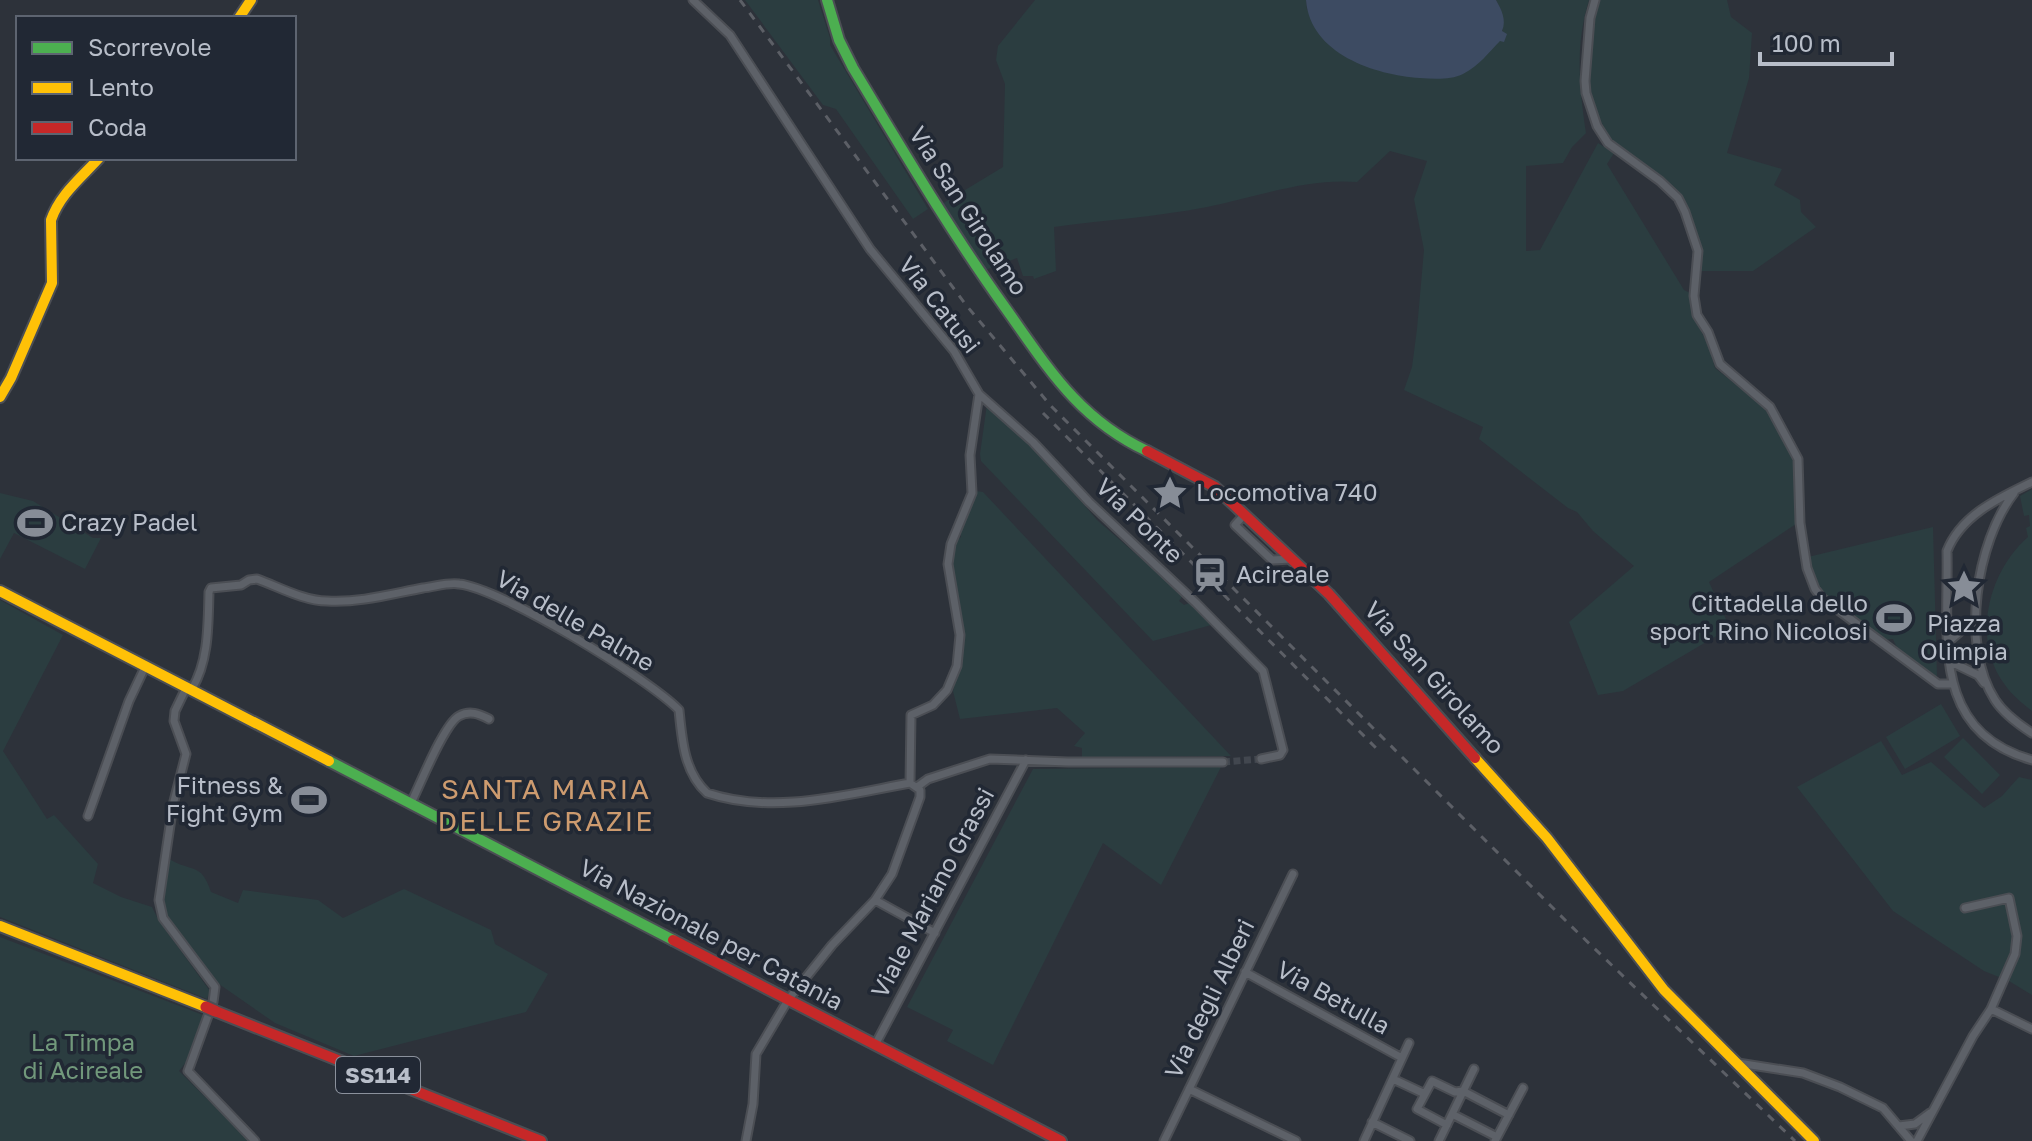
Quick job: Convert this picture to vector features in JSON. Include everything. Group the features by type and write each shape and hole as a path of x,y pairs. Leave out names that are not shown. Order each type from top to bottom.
{"street":[{"name":"Via Catusi","path":"693,0 730,35 870,249 954,351 979,394"},
{"name":"Via San Girolamo","path":"827,0 839,40 853,68 956,239 1061,386 1100,425 1119,438 1201,477 1245,514 1358,624 1547,838 1664,990 1814,1141"},
{"path":"1595,0 1590,18 1585,81 1597,126 1608,143 1678,198 1685,212 1698,251 1694,296 1697,315 1708,332 1720,364 1770,407 1798,459 1800,523 1807,568 1815,589 1822,598 1938,684 1951,684"},
{"path":"0,397 52,283 51,220 54,210 97,160"},
{"name":"Via Ponte","path":"979,394 1033,442 1089,502 1263,671 1283,750 1280,755 1261,759"},
{"path":"746,1141 753,1104 756,1054 788,1000 832,945 875,900 892,874 920,797 914,785 911,715 933,705 947,690 957,666 960,635 948,564 951,544 972,493 970,455 979,394"},
{"path":"2032,482 1972,515 1952,539 1947,551 1951,684 1962,709 1983,735 2006,751 2032,759"},
{"path":"1988,688 1978,652 1976,618 1987,547 2003,507 2018,489"},
{"path":"1245,514 1235,525 1272,560 1292,559"},
{"name":"Via delle Palme","path":"190,688 205,649 211,588 241,585 257,579 326,602 461,584 508,601 645,682 674,705 679,710 682,742 688,762 707,793 749,803 789,803 914,785"},
{"name":"Via Nazionale per Catania","path":"0,591 1061,1141"},
{"path":"1949,641 1976,618"},
{"path":"1949,661 1978,675 2007,714 2032,733"},
{"path":"88,816 129,701 146,665"},
{"path":"190,688 175,711 174,721 186,754 173,805 159,900 163,918 215,987 213,1002 188,1071 255,1141"},
{"path":"411,803 444,734 455,718 469,712 489,719"},
{"path":"914,785 990,759 1223,762"},
{"name":"Viale Mariano Grassi","path":"875,1045 1026,760"},
{"name":"Via degli Alberi","path":"1164,1141 1293,874"},
{"path":"1917,1141 1973,1036 1991,1009 2015,954 2017,936 2009,898 1965,908"},
{"path":"875,900 935,933"},
{"name":"SS114","path":"0,926 541,1141"},
{"name":"Via Betulla","path":"1245,972 1402,1058"},
{"path":"1991,1009 2032,1029"},
{"path":"1364,1141 1409,1043"},
{"path":"1735,1063 1803,1073 1840,1087 1883,1108 1911,1141"},
{"path":"1443,1140 1474,1069"},
{"path":"1393,1079 1425,1094"},
{"path":"1447,1125 1417,1109 1432,1081 1455,1092 1463,1091 1509,1115"},
{"path":"1452,1114 1496,1139 1523,1088"},
{"path":"1189,1089 1296,1141"},
{"path":"1899,1126 1915,1124 1930,1113"},
{"path":"1372,1122 1410,1141"}],"green space":[{"path":"745,0 818,0 830,45 928,209 913,219 836,109 823,105"},
{"path":"1035,0 1306,0 1307,10 1494,46 1501,36 1503,24 1496,0 1589,0 1582,33 1580,66 1586,133 1572,147 1563,163 1526,166 1526,251 1540,250 1598,143 1614,153 1607,164 1684,290 1690,293 1691,311 1709,347 1715,368 1764,407 1793,459 1796,524 1709,582 1730,628 1623,691 1598,695 1569,622 1634,566 1593,531 1577,512 1479,439 1483,427 1404,390 1412,367 1424,250 1414,199 1427,161 1390,151 1357,182 1319,183 1207,207 1054,227 1056,271 1034,279 1033,276 1023,276 1017,258 985,270 942,204 1003,167 1005,84 996,60 998,46"},
{"path":"1599,0 1727,0 1731,17 1752,33 1749,78 1727,153 1782,169 1774,185 1800,200 1801,212 1816,227 1753,271 1700,271 1703,252 1679,196 1611,142 1587,92 1592,27"},
{"path":"987,404 1031,443 1097,520 1183,595 1179,601 1184,605 1192,602 1215,624 1153,641 981,461"},
{"path":"2032,489 2032,711 2008,689 1995,667 1987,628 1994,587 2014,552 2028,537 2026,528 2030,526 2029,515 2024,516 2020,496"},
{"path":"976,491 983,492 1231,756 1082,757 1082,748 1074,746 1085,733 1057,708 960,719 953,691 963,635 951,554 961,537 960,531"},
{"name":"Crazy Padel","path":"0,493 33,501 93,538 101,538 85,569 14,533 0,559"},
{"name":"Cittadella dello sport Rino Nicolosi","path":"1933,527 1937,677 1911,662 1893,639 1881,640 1822,594 1812,578 1808,557"},
{"path":"0,600 63,635 3,751 47,819 54,815 98,864 93,883 121,897 152,907 210,991 207,999 0,917"},
{"path":"1941,704 1960,736 1905,769 1886,737"},
{"path":"1963,738 2000,775 1982,794 1944,757"},
{"path":"1881,741 1902,775 1931,762 1984,808 2002,796 2019,777 2032,780 2032,995 1984,971 1893,911 1797,787"},
{"path":"1221,767 1161,885 1103,843 993,1065 947,1041 953,1030 907,1007 1033,769"},
{"path":"169,859 200,872 211,892 238,903 243,890 318,900 343,918 404,889 491,930 495,944 548,974 526,1012 354,1056 275,1023 216,982 166,917 163,900"},
{"name":"La Timpa di Acireale","path":"0,937 203,1015 186,1062 179,1071 249,1141 0,1141"}],"water":[{"path":"1306,0 1496,0 1504,19 1502,31 1507,34 1504,42 1500,41 1479,63 1458,76 1437,79 1402,76 1365,66 1332,48 1319,35 1310,19"}],"tunnel":[{"path":"1223,762 1261,759"}],"railway":[{"path":"740,0 966,305 1051,406 1571,926 1795,1141"},
{"path":"1043,413 1376,748"}],"traffic: fast":[{"path":"827,0 839,40 853,68 945,218 1035,349 1082,406 1101,423 1147,451"},
{"path":"329,761 673,940"}],"traffic: slow":[{"path":"240,16 251,0"},
{"path":"0,397 52,283 51,220 65,194 97,160"},
{"path":"0,591 329,761"},
{"path":"1475,758 1547,838 1664,990 1814,1141"},
{"path":"0,926 206,1007"}],"traffic: jam":[{"path":"1147,451 1215,487 1329,594 1475,758"},
{"path":"673,940 1061,1141"},
{"path":"206,1007 215,1011"},
{"path":"215,1011 541,1141"}],"place":[{"name":"Locomotiva 740","path":"1170,493"},
{"name":"Crazy Padel","path":"35,523"},
{"name":"Acireale","path":"1210,575"},
{"name":"Piazza Olimpia","path":"1964,587"},
{"name":"Cittadella dello sport Rino Nicolosi","path":"1894,618"},
{"name":"Fitness & Fight Gym","path":"309,800"}],"district":[{"name":"SANTA MARIA DELLE GRAZIE","path":"546,805"}]}
